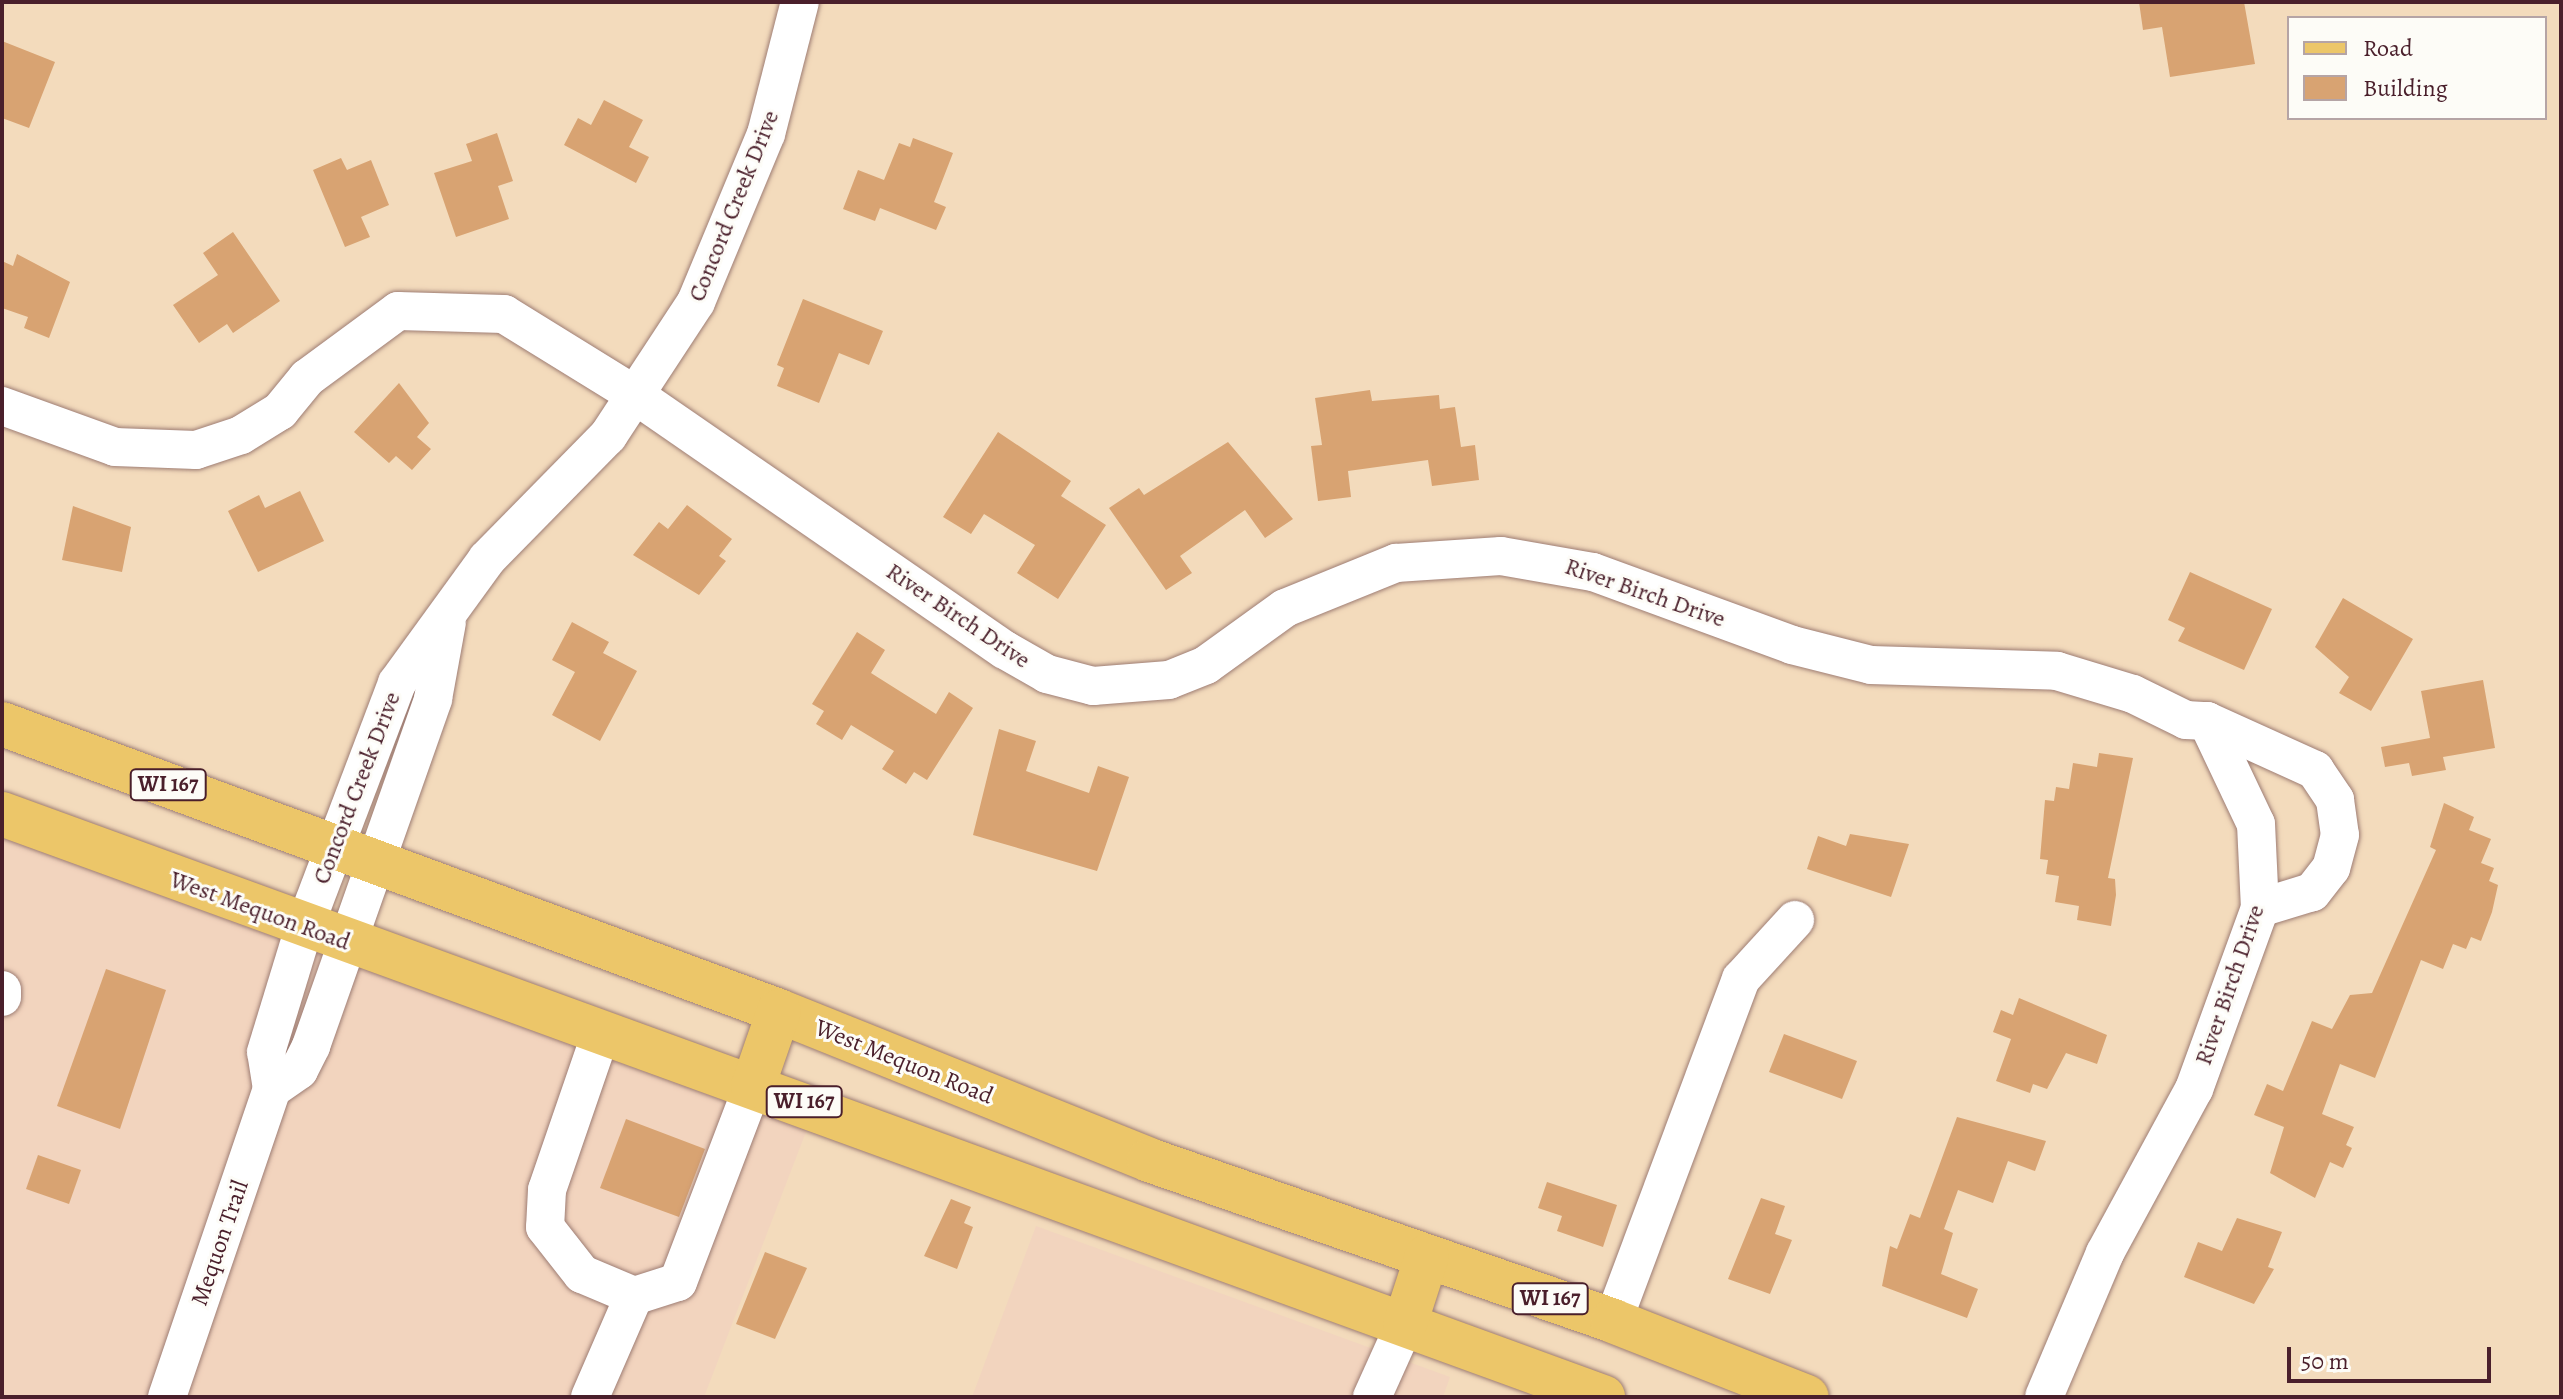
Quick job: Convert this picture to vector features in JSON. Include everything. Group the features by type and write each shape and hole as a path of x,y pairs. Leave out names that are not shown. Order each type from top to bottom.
{"main road":[{"name":"West Mequon Road","path":"2,724 779,1011 1149,1160 1613,1321 1807,1397"},
{"name":"West Mequon Road","path":"2,814 347,944 753,1086 1400,1337 1603,1397"},
{"path":"753,1086 779,1011"},
{"path":"1400,1337 1427,1256"}],"street":[{"name":"Concord Creek Drive","path":"304,928 397,683 487,559 608,436 696,302 731,221 792,56 800,2"},
{"name":"River Birch Drive","path":"2,406 115,447 196,450 241,435 280,411 307,378 398,311 450,309 504,314 635,395 1005,650 1047,674 1093,686 1134,688 1194,670 1285,608 1396,563 1501,556 1593,572 1792,645 1871,665 2057,671 2133,694 2186,720 2207,721 2256,824 2260,908 2194,1089 2105,1253 2044,1397"},
{"name":"Concord Creek Drive","path":"347,944 433,699 449,614"},
{"path":"2207,721 2315,770 2335,800 2340,835 2331,868 2312,892 2285,906 2260,908"},
{"path":"1613,1321 1741,979 1795,920"},
{"name":"Mequon Trail","path":"167,1397 272,1089 266,1052 304,928"},
{"path":"272,1089 299,1070 347,944"},
{"path":"2,990 2,997"},
{"path":"601,1033 547,1190 545,1227 582,1274 634,1296 678,1282 753,1086"},
{"path":"590,1397 634,1296"},
{"path":"1372,1397 1400,1337"},
{"path":"1397,1397 1402,1383 1400,1337"}],"shaded area":[{"path":"2,830 809,1124 704,1397 2,1397"},
{"path":"1036,1226 1450,1377 1443,1397 972,1397"}],"building":[{"path":"2139,2 2244,2 2255,64 2170,77 2162,27 2143,30"},
{"path":"2,41 55,62 29,128 2,118"},
{"path":"604,100 643,120 629,147 649,157 636,183 564,145 578,118 591,125"},
{"path":"497,133 513,181 498,186 509,219 456,237 434,173 472,161 466,144"},
{"path":"913,138 953,153 934,202 946,207 936,230 880,208 875,221 843,209 858,170 884,180 899,143 910,147"},
{"path":"341,158 347,170 371,160 389,205 361,217 370,237 345,247 313,170"},
{"path":"233,232 280,301 233,333 227,324 199,343 173,305 218,275 203,253"},
{"path":"17,254 70,282 49,338 24,328 28,317 2,308 2,261 13,266"},
{"path":"803,299 883,331 869,365 839,353 819,403 777,386 784,368 777,365"},
{"path":"399,383 429,423 417,437 431,449 412,470 396,456 389,463 354,432"},
{"path":"1370,390 1372,401 1439,395 1440,409 1455,407 1461,447 1475,445 1479,480 1432,486 1428,460 1348,471 1351,497 1318,501 1311,446 1322,445 1315,398"},
{"path":"998,432 1071,481 1061,496 1106,525 1058,599 1017,573 1035,545 984,514 971,534 943,517"},
{"path":"1228,442 1293,519 1265,538 1245,510 1180,556 1192,573 1166,590 1109,508 1139,488 1144,495"},
{"path":"300,491 324,541 258,572 228,511 259,495 265,508"},
{"path":"687,505 732,539 719,556 726,561 699,595 633,555 659,522 668,529"},
{"path":"73,506 131,527 122,572 62,560"},
{"path":"2190,572 2272,609 2244,670 2178,641 2185,628 2168,620"},
{"path":"2343,598 2413,639 2371,711 2339,693 2349,677 2315,647"},
{"path":"572,622 609,642 603,653 637,671 600,741 552,715 575,672 552,660"},
{"path":"857,632 885,650 871,673 936,714 949,692 973,708 927,780 914,772 906,784 882,769 894,751 851,725 842,740 816,724 824,711 812,704"},
{"path":"2483,680 2495,748 2443,757 2446,770 2412,776 2409,763 2385,767 2381,747 2430,738 2421,691"},
{"path":"999,729 1036,741 1026,771 1089,793 1098,766 1129,777 1097,871 973,835"},
{"path":"2099,753 2133,758 2108,878 2115,879 2116,895 2111,926 2077,920 2079,906 2055,902 2059,876 2046,874 2048,860 2040,859 2045,800 2054,801 2056,787 2069,789 2073,763 2097,767"},
{"path":"2444,803 2474,817 2469,830 2491,839 2481,863 2494,868 2489,881 2498,885 2492,912 2481,941 2471,937 2466,949 2453,944 2443,969 2421,960 2375,1078 2340,1064 2322,1114 2354,1127 2346,1145 2352,1148 2343,1168 2330,1162 2315,1198 2270,1173 2284,1127 2254,1115 2267,1084 2283,1091 2312,1021 2332,1029 2350,995 2372,993 2436,850 2430,847"},
{"path":"1850,834 1909,844 1891,897 1807,869 1818,836 1846,846"},
{"path":"106,969 166,990 120,1129 57,1106"},
{"path":"2019,998 2107,1035 2097,1064 2066,1053 2047,1089 2033,1084 2030,1093 1996,1081 2011,1039 1993,1032 2001,1010 2013,1015"},
{"path":"1784,1034 1857,1061 1842,1099 1769,1072"},
{"path":"1957,1117 2046,1141 2035,1171 2008,1161 1993,1203 1958,1190 1944,1229 1953,1233 1941,1274 1978,1289 1967,1318 1882,1286 1890,1246 1897,1249 1910,1214 1920,1218"},
{"path":"626,1119 705,1149 679,1217 600,1188"},
{"path":"38,1155 81,1170 69,1204 26,1189"},
{"path":"1547,1182 1617,1205 1603,1247 1557,1231 1562,1216 1538,1208"},
{"path":"1761,1198 1785,1206 1775,1234 1792,1240 1770,1294 1728,1279"},
{"path":"951,1199 971,1207 964,1223 973,1227 957,1269 924,1256"},
{"path":"2237,1218 2282,1232 2268,1267 2274,1269 2254,1304 2184,1277 2198,1242 2222,1251"},
{"path":"765,1252 807,1268 775,1339 736,1324"}]}
